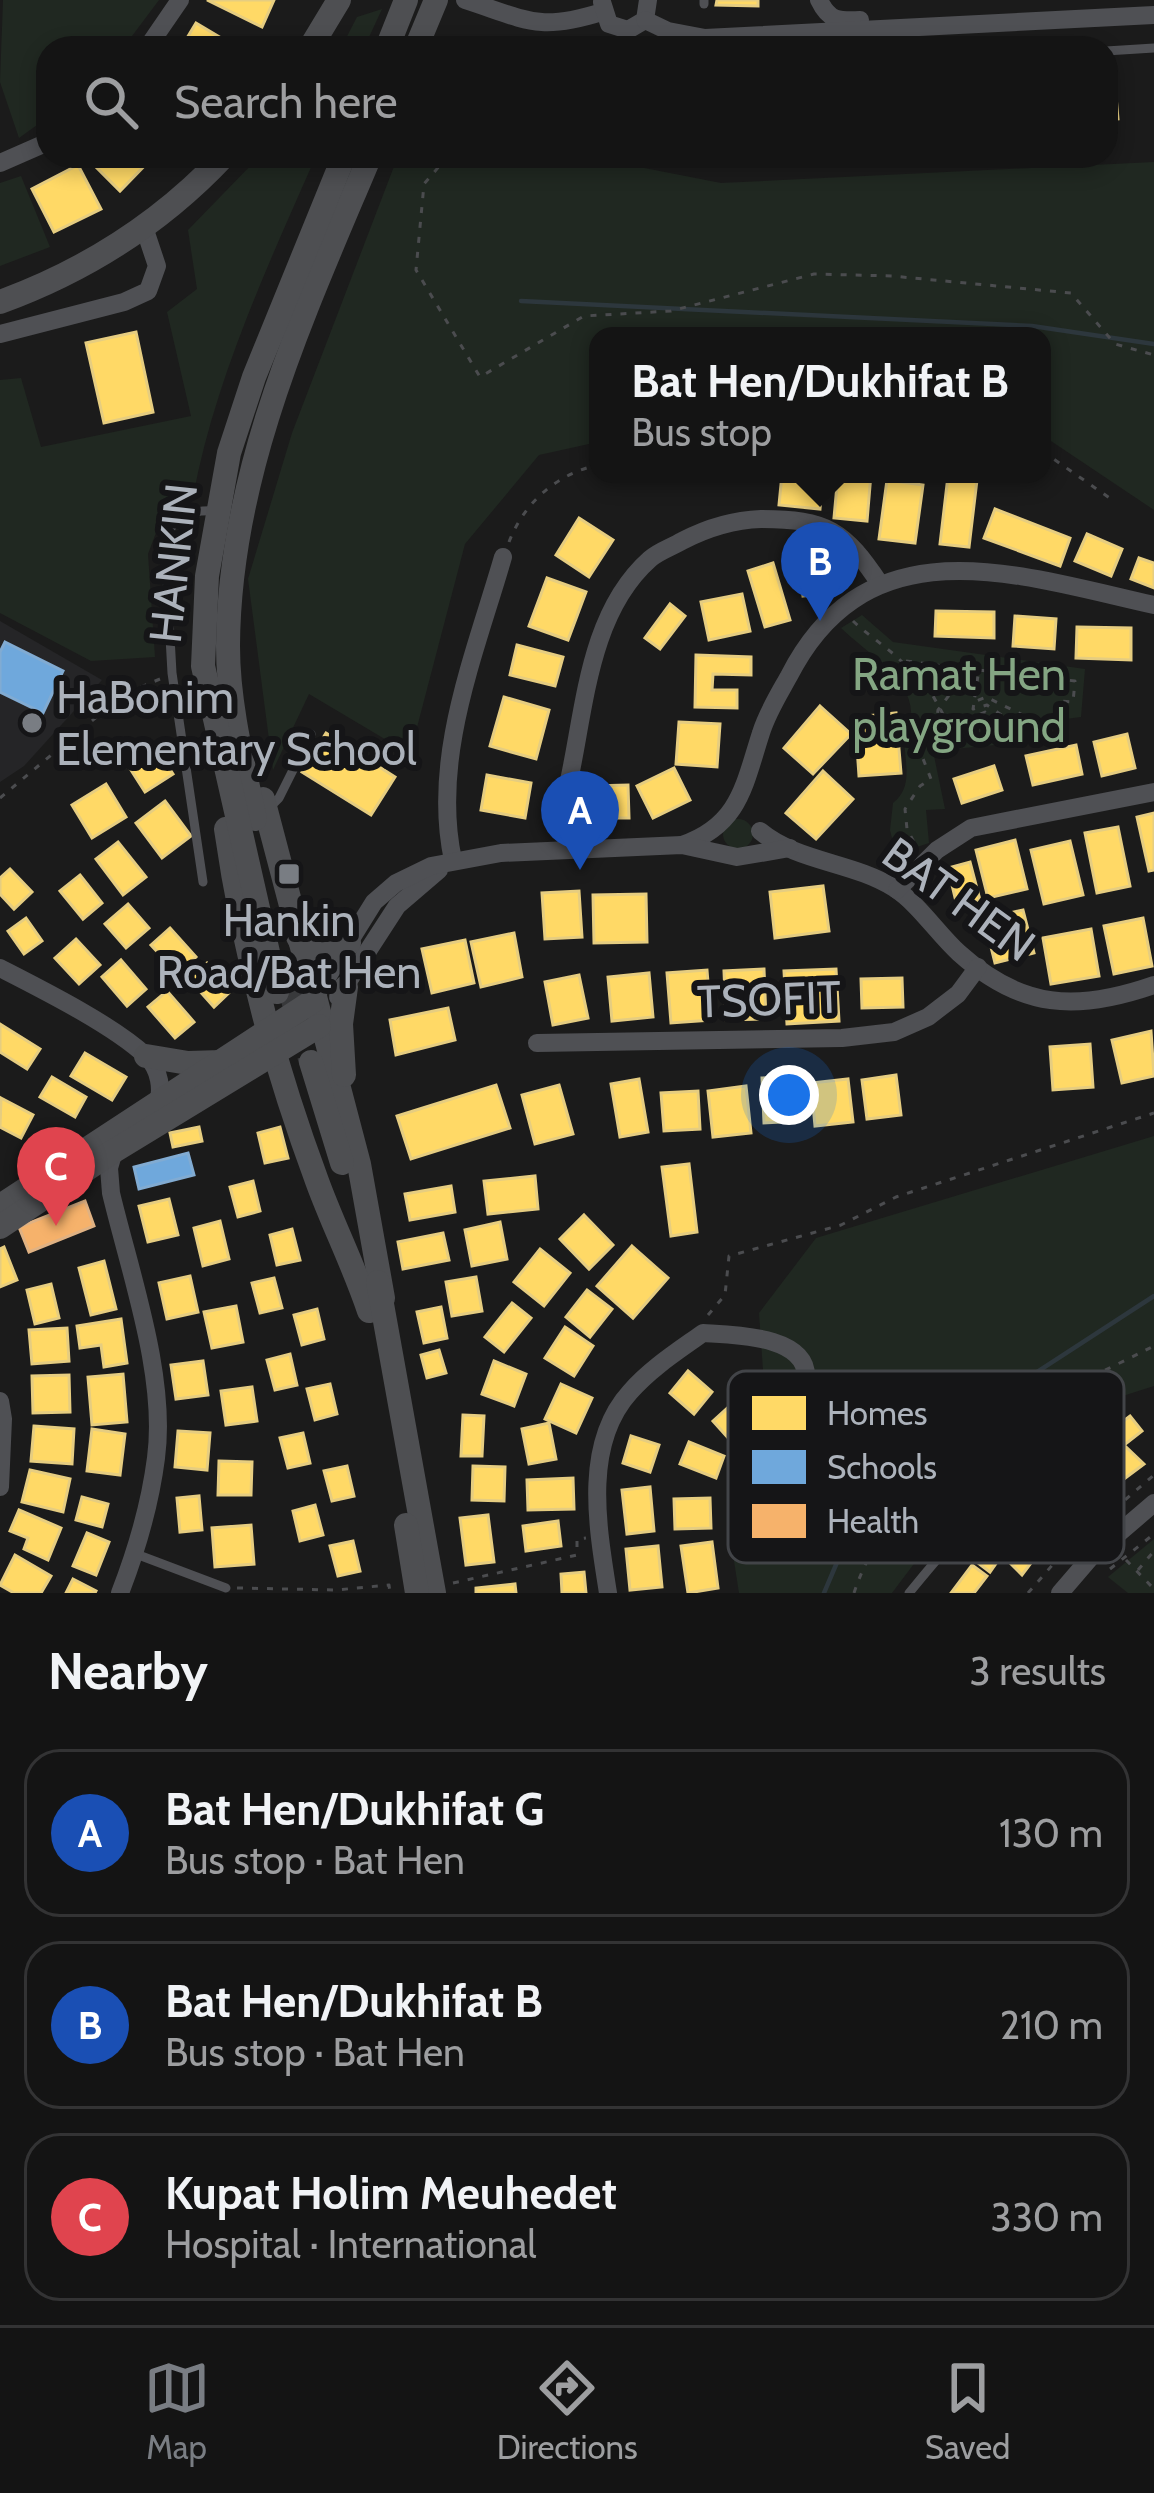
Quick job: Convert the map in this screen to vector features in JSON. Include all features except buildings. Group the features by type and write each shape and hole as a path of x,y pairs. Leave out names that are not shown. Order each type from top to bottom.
{"main road":[{"path":"317,36 339,0"},
{"path":"392,36 406,0"},
{"path":"421,36 436,0"},
{"path":"0,302 59,276 144,227 210,168"},
{"name":"HANKIN","path":"274,985 231,867 203,666 207,576 229,453 254,377 339,168"},
{"name":"HANKIN","path":"274,985 231,694 231,591 272,394 365,168"},
{"path":"231,694 351,1137"},
{"path":"296,932 309,953 329,953 349,943"},
{"path":"274,985 295,1115"},
{"path":"0,1206 234,1055 274,985"},
{"path":"346,987 342,1060 351,1137 417,1593"},
{"path":"0,1227 123,1145 288,1053 316,1013"},
{"path":"146,1056 188,1064 234,1055 288,1053"},
{"path":"288,1053 376,1304 441,1588"},
{"path":"221,1089 252,1081 270,1083 282,1092 376,1304"}],"street":[{"path":"155,36 180,0"},
{"path":"465,0 538,24 557,25 603,6 609,24 621,30 634,28 647,10 683,35 694,36"},
{"path":"817,0 826,15 837,21 878,20 899,30"},
{"path":"804,36 817,0"},
{"path":"804,36 1154,15"},
{"path":"0,163 36,147"},
{"path":"0,334 124,302 148,291 157,266 144,227"},
{"path":"562,811 603,630 628,585 652,557 737,520 780,519 826,526 854,544 880,584"},
{"path":"453,860 451,736 503,557"},
{"path":"682,845 715,830 744,792 762,728 805,644 857,594 880,584 955,569 1016,574 1154,604"},
{"path":"316,1013 374,902 396,883 453,860 484,854 682,845 737,857 752,852 756,824 744,792"},
{"path":"897,890 930,857 971,828 1154,792"},
{"path":"730,812 756,824"},
{"path":"449,821 462,842 484,854"},
{"name":"BAT HEN","path":"756,824 790,848 857,869 897,890 1004,987 1050,1003 1129,994 1154,985"},
{"path":"715,830 722,851"},
{"name":"BAT HEN","path":"752,852 790,848"},
{"path":"316,1013 346,987 397,906 453,860"},
{"name":"TSOFIT","path":"537,1043 842,1038 894,1032 928,1016 958,994 978,967"},
{"path":"0,968 59,999 146,1056 158,1075 160,1100 153,1116 123,1145 109,1168 150,1357 157,1414 157,1455 135,1553 120,1593"},
{"path":"68,1181 94,1180 111,1192"},
{"path":"608,1593 599,1535 598,1469 607,1428 626,1396 651,1370 704,1333 778,1345 802,1358 805,1371"},
{"path":"0,1401 0,1487"},
{"path":"1124,1529 1154,1503"},
{"path":"1060,1593 1086,1563"}],"lane":[{"path":"1118,50 1154,48"},
{"path":"203,882 172,673 167,534 181,516 196,510 217,511"},
{"path":"265,808 279,798 311,734"},
{"path":"135,1553 226,1588"},
{"path":"909,1593 934,1563"}],"path":[{"path":"438,168 424,184 416,270 480,377 584,316 673,310 814,274 892,275 1071,293 1115,344 1154,355"},
{"path":"1051,457 1114,501"},
{"path":"503,557 518,519 560,477 589,468"},
{"path":"841,608 882,649 904,661 1075,681 1073,702 1058,701 1057,715 1033,720 986,697 974,702"},
{"path":"904,661 916,679 949,682 953,690 938,710"},
{"path":"938,710 954,719 985,712 997,721 1003,716 987,706 973,710 979,669"},
{"path":"0,798 124,694 172,673"},
{"path":"925,681 938,710 937,725 918,746 932,779 920,786 905,809 912,841 930,857"},
{"path":"562,811 581,814 574,850"},
{"path":"704,1333 708,1314 724,1295 729,1256 841,1225 896,1197 1154,1113"},
{"path":"1108,1371 1154,1346"},
{"path":"1124,1501 1154,1475"},
{"path":"1154,1534 1124,1558 1154,1589"},
{"path":"441,1588 577,1555 577,1539 599,1535"},
{"path":"1137,1572 1154,1551"},
{"path":"854,1593 864,1563"},
{"path":"1028,1593 1054,1563"},
{"path":"1111,1569 1118,1563"},
{"path":"226,1588 300,1592 389,1585 390,1593"}],"shaded area":[{"name":"HaBonim Elementary School","path":"0,621 102,680 24,766 0,782"}],"green space":[{"path":"3,0 159,0 132,36 36,36 36,126 19,138 0,82"},
{"path":"382,9 370,36 347,36 357,17"},
{"path":"1154,162 1154,510 1051,441 1051,327 589,327 589,444 539,455 465,544 410,754 309,694 273,770 248,579 292,433 393,168 644,168 721,183 1118,168 1118,164"},
{"path":"248,168 311,168 229,366 193,497 163,514 148,554 155,657 91,661 0,613 0,380 21,378 41,447 191,416 167,312 197,289 188,230"},
{"path":"21,176 50,247 0,266 0,183"},
{"name":"Ramat Hen playground","path":"862,615 893,642 1085,669 1081,717 1027,724 1027,742 933,751 945,809 926,810 929,843 896,854 890,830 893,803 906,780 905,737 911,714 896,677 841,628"},
{"path":"738,819 753,834 738,849 723,834"},
{"path":"1154,1136 1154,1386 1124,1396 1124,1371 763,1371 759,1313 816,1238"},
{"path":"1154,1539 1154,1593 1128,1593 1108,1577"},
{"path":"734,1563 915,1563 892,1593 739,1593"}],"waterway":[{"path":"521,301 1039,327"},
{"path":"1051,329 1154,344"},
{"path":"1039,1371 1154,1296"},
{"path":"824,1593 837,1563"}],"tunnel":[{"path":"289,986 311,1062"}],"place":[{"name":"Bat Hen/Dukhifat B","path":"820,621"},
{"name":"HaBonim Elementary School","path":"32,723"},
{"name":"Bat Hen/Dukhifat G","path":"580,870"},
{"name":"Hankin Road/Bat Hen","path":"289,874"},
{"name":"Kupat Holim Meuhedet","path":"56,1226"}]}
